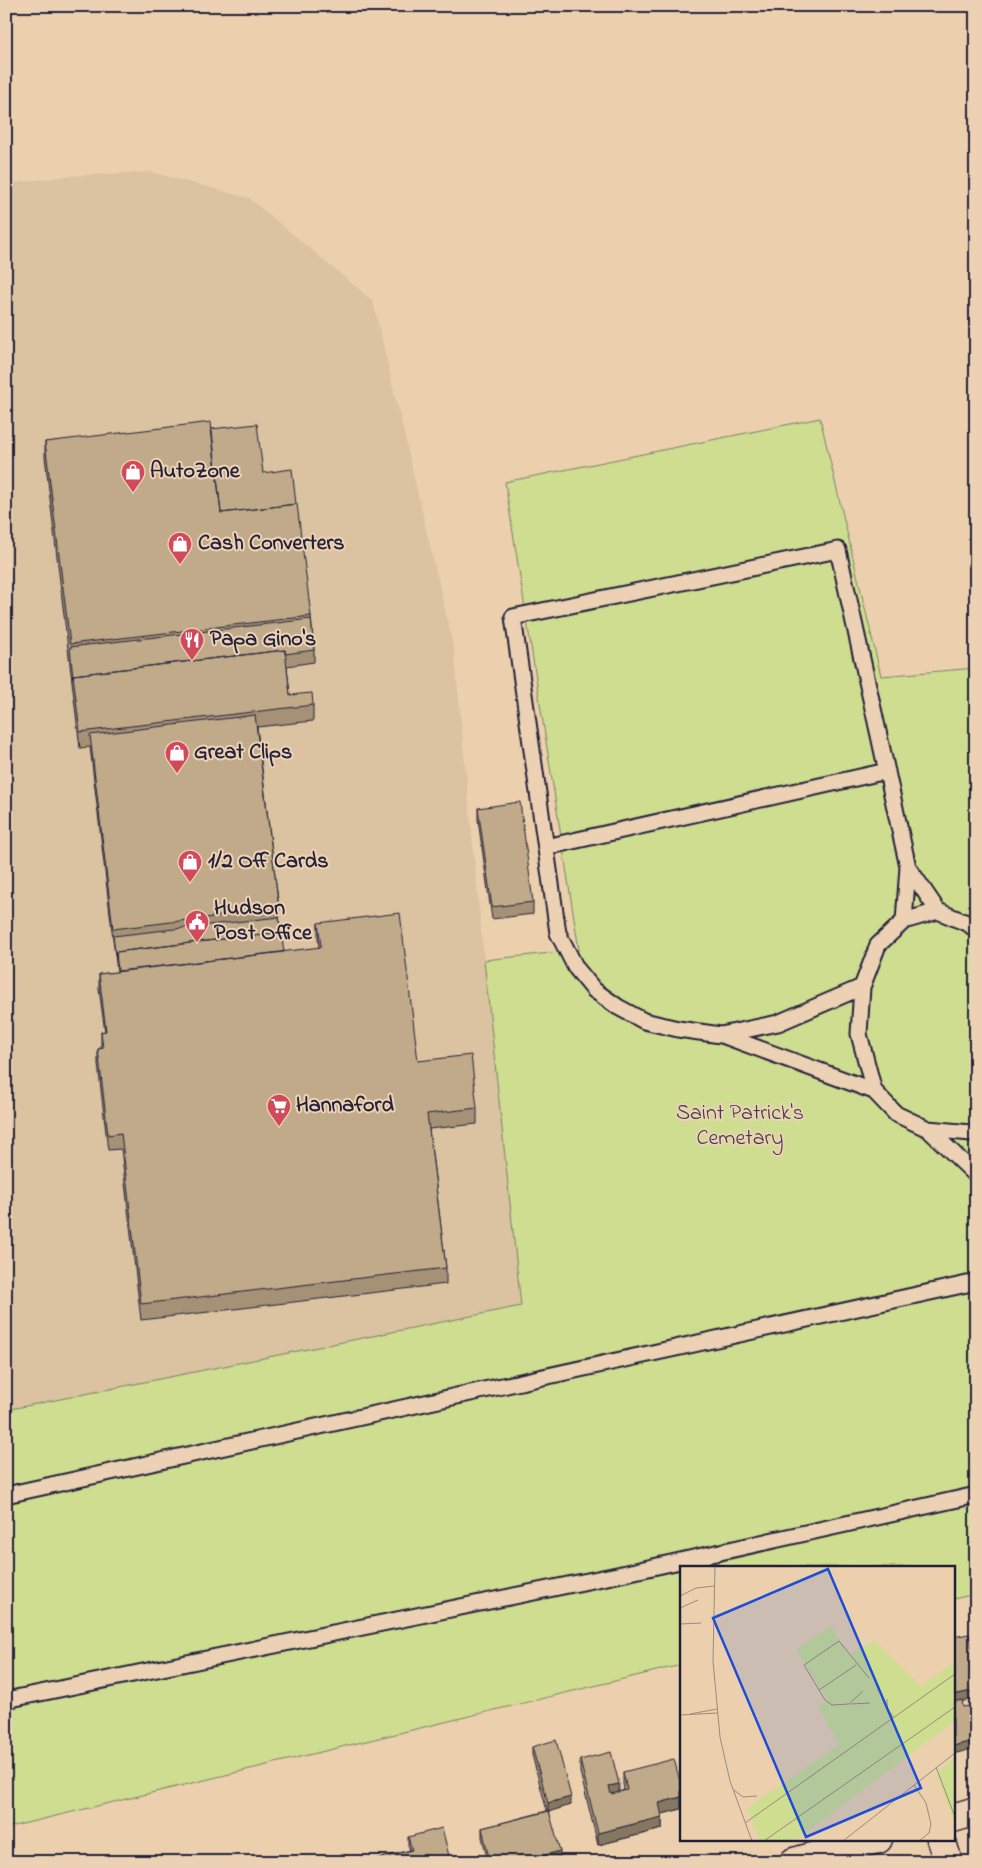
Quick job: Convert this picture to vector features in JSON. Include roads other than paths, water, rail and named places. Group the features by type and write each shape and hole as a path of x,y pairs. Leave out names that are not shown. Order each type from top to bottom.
{"street":[{"path":"954,1818 976,1811"},
{"path":"794,1862 874,1840"},
{"path":"940,1840 948,1862"}],"lane":[{"path":"904,921 908,867 838,550 513,617 558,933 576,968 594,990 618,1008 644,1021 678,1029 721,1035 874,1091 896,1114 928,1130 976,1175"},
{"path":"546,847 887,771"},
{"path":"908,867 938,911 968,924 976,930"},
{"path":"874,1091 859,1034 862,987 878,945 904,921 938,911"},
{"path":"721,1035 778,1023 862,987"},
{"path":"928,1130 971,1133 976,1131"},
{"path":"6,1495 976,1282"},
{"path":"6,1700 617,1575 976,1495"}],"place":[{"name":"AutoZone","path":"133,493"},
{"name":"Cash Converters","path":"180,565"},
{"name":"Papa Gino's","path":"192,661"},
{"name":"Great Clips","path":"177,774"},
{"name":"1/2 Off Cards","path":"190,883"},
{"name":"Hudson Post Office","path":"197,943"},
{"name":"Hannaford","path":"279,1127"}],"park label":[{"name":"Saint Patrick's Cemetary","path":"740,1126"}]}
